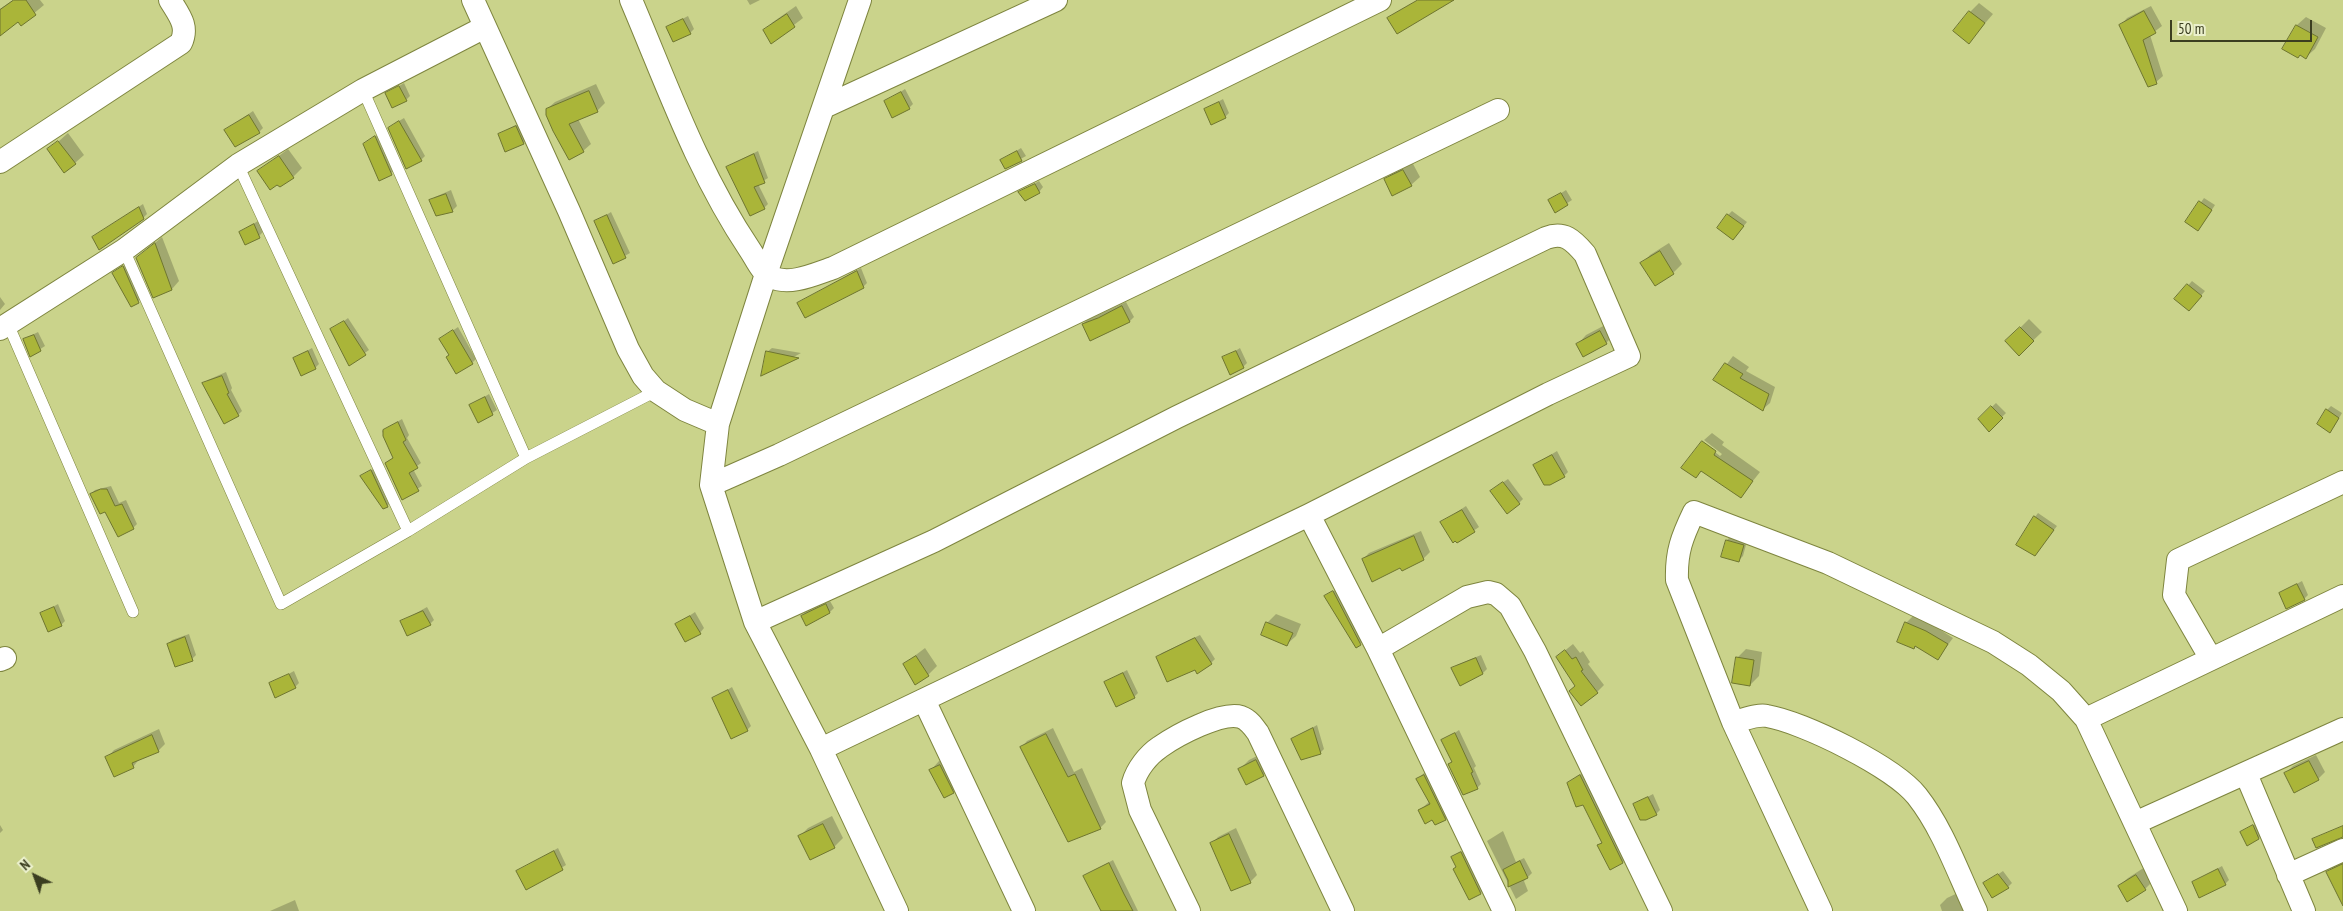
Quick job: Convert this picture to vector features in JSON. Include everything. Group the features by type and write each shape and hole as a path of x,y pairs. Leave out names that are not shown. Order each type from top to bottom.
{"street":[{"path":"0,162 181,43 185,33 183,20 170,0"},
{"path":"473,0 642,376 656,391 685,410 718,424"},
{"path":"631,0 676,113 729,219 766,274 775,278 792,280 833,268 1380,0"},
{"path":"860,0 766,274 718,424 711,485 755,622 821,748 898,911"},
{"path":"824,107 1056,0"},
{"path":"4,326 124,250 238,165 363,90 485,27"},
{"path":"711,485 788,450 1498,110"},
{"path":"755,622 934,541 1177,417 1546,238 1556,234 1564,235 1575,242 1585,254 1629,356 1548,394 1309,515 821,748"},
{"path":"2211,660 2174,595 2178,560 2343,482"},
{"path":"1821,911 1733,722 1677,580 1677,563 1681,540 1694,512 1828,564 1993,642 2029,665 2061,691 2086,719 2176,911"},
{"path":"1309,515 1378,649 1504,911"},
{"path":"1378,649 1467,597 1488,592 1496,594 1510,606 1535,652 1661,911"},
{"path":"2086,719 2343,596"},
{"path":"924,700 1024,911"},
{"path":"1189,911 1140,810 1133,783 1142,765 1159,748 1205,723 1230,716 1241,717 1249,721 1258,733 1343,911"},
{"path":"1733,722 1764,716 1782,720 1836,741 1904,783 1916,795 1932,818 1976,911"},
{"path":"2135,823 2343,729"},
{"path":"2246,774 2304,911"},
{"path":"2288,875 2343,850"}],"lane":[{"path":"363,90 526,458"},
{"path":"238,165 408,531"},
{"path":"124,250 281,604 408,531 526,458 656,391"},
{"path":"4,326 133,612"}],"building":[{"path":"14,0 26,0 36,15 21,26 18,22 0,36 0,10"},
{"path":"1418,0 1454,0 1397,34 1387,18"},
{"path":"1969,11 1985,23 1969,44 1953,31"},
{"path":"2144,11 2156,33 2143,40 2157,84 2148,87 2119,25"},
{"path":"787,14 795,27 771,44 763,30"},
{"path":"683,19 691,34 673,42 666,27"},
{"path":"2296,25 2318,37 2306,59 2300,55 2298,58 2282,49"},
{"path":"399,86 407,101 392,108 385,93"},
{"path":"589,91 598,112 569,124 584,152 569,160 553,131 546,115 546,109"},
{"path":"901,92 910,109 892,118 884,101"},
{"path":"1219,102 1226,118 1211,125 1204,109"},
{"path":"249,115 260,133 235,147 224,130"},
{"path":"399,121 422,161 406,169 388,128"},
{"path":"516,126 524,144 505,152 498,134"},
{"path":"375,136 392,175 379,181 363,144"},
{"path":"58,141 76,164 64,173 47,149"},
{"path":"1017,151 1022,161 1005,169 1000,160"},
{"path":"754,154 765,183 754,187 765,209 750,216 726,167"},
{"path":"279,156 294,178 280,187 277,185 270,190 257,171"},
{"path":"1403,170 1412,186 1392,196 1384,179"},
{"path":"1035,184 1040,193 1025,201 1018,192"},
{"path":"1561,193 1568,205 1555,213 1548,200"},
{"path":"446,194 453,212 436,216 429,200"},
{"path":"2199,201 2212,210 2198,231 2185,222"},
{"path":"139,207 144,219 99,250 92,237"},
{"path":"1727,214 1744,226 1733,240 1717,228"},
{"path":"607,215 626,258 613,264 594,221"},
{"path":"254,224 260,238 245,245 239,232"},
{"path":"155,243 172,290 153,298 136,258"},
{"path":"1660,251 1674,274 1655,286 1640,263"},
{"path":"123,266 139,303 131,307 112,273"},
{"path":"857,271 864,288 805,318 797,303"},
{"path":"2187,284 2202,296 2189,311 2174,299"},
{"path":"1122,306 1130,322 1090,341 1082,324"},
{"path":"344,321 366,355 349,366 330,329"},
{"path":"2020,327 2034,341 2019,356 2005,341"},
{"path":"453,330 473,364 456,374 446,357 449,355 439,339"},
{"path":"1600,331 1607,344 1583,357 1576,344"},
{"path":"34,335 41,351 30,357 23,339"},
{"path":"308,351 316,369 301,376 293,358"},
{"path":"766,351 799,358 761,376"},
{"path":"1236,351 1244,368 1230,375 1222,357"},
{"path":"1725,363 1743,374 1740,378 1769,394 1763,411 1713,380"},
{"path":"222,376 229,393 227,394 239,416 224,424 202,383"},
{"path":"485,397 493,415 478,423 469,405"},
{"path":"1991,406 2003,418 1989,432 1978,419"},
{"path":"2326,409 2339,418 2330,433 2317,424"},
{"path":"398,422 406,440 403,442 418,468 409,473 419,491 402,500 385,463 393,458 383,436 383,430"},
{"path":"1702,441 1716,451 1714,455 1753,481 1741,498 1701,471 1696,478 1681,468"},
{"path":"1552,455 1565,477 1550,485 1544,485 1533,465"},
{"path":"371,470 388,507 383,509 360,476"},
{"path":"1503,482 1520,504 1507,514 1490,491"},
{"path":"101,489 107,489 115,506 122,504 134,529 118,537 105,512 100,514 90,494"},
{"path":"1462,510 1475,532 1457,543 1455,541 1453,543 1440,522"},
{"path":"2034,516 2054,530 2035,556 2016,545"},
{"path":"1414,536 1424,560 1402,571 1400,568 1372,582 1362,559"},
{"path":"1726,540 1744,545 1739,562 1721,557"},
{"path":"2297,584 2305,600 2286,609 2279,593"},
{"path":"1333,591 1361,645 1356,648 1324,596"},
{"path":"826,604 830,613 806,626 801,616"},
{"path":"54,607 62,626 48,632 40,613"},
{"path":"423,611 431,625 407,636 400,621"},
{"path":"690,616 701,634 685,642 675,624"},
{"path":"1266,622 1293,633 1287,646 1261,635"},
{"path":"1905,622 1926,631 1948,644 1938,660 1915,646 1914,649 1897,642"},
{"path":"185,637 193,661 175,667 167,644"},
{"path":"1195,638 1212,664 1197,674 1195,670 1167,682 1156,657"},
{"path":"1565,650 1572,659 1576,657 1583,670 1581,671 1598,693 1581,706 1569,691 1575,686 1556,657"},
{"path":"916,656 929,676 915,685 903,664"},
{"path":"1736,657 1754,660 1750,686 1732,683"},
{"path":"1476,658 1483,674 1460,686 1451,668"},
{"path":"1123,673 1135,698 1116,707 1104,682"},
{"path":"289,674 296,688 275,698 269,683"},
{"path":"728,690 748,731 731,739 712,698"},
{"path":"1313,728 1321,754 1301,760 1291,739"},
{"path":"1455,733 1473,772 1471,773 1478,789 1463,795 1448,764 1452,762 1441,740"},
{"path":"1046,734 1068,777 1075,774 1101,829 1068,842 1020,747"},
{"path":"152,735 159,752 132,763 134,768 114,777 105,757"},
{"path":"1256,760 1264,776 1246,785 1238,769"},
{"path":"2309,761 2319,780 2294,793 2284,773"},
{"path":"940,765 954,793 944,798 929,770"},
{"path":"1424,775 1446,820 1435,825 1432,820 1425,824 1418,810 1430,804 1416,779"},
{"path":"1580,775 1623,863 1610,870 1597,845 1602,843 1583,805 1576,807 1567,783"},
{"path":"1648,797 1657,815 1646,820 1640,820 1633,804"},
{"path":"823,824 835,848 810,860 798,836"},
{"path":"2253,825 2259,839 2247,846 2240,832"},
{"path":"2343,826 2343,837 2316,848 2312,839"},
{"path":"1229,834 1251,883 1231,891 1210,843"},
{"path":"554,851 563,870 526,890 516,871"},
{"path":"1461,852 1481,894 1469,900 1453,869 1456,867 1451,857"},
{"path":"1520,861 1528,878 1508,887 1508,880 1503,870"},
{"path":"1109,863 1133,911 1101,911 1083,876"},
{"path":"2343,864 2343,906 2326,872"},
{"path":"2218,869 2226,885 2199,898 2192,882"},
{"path":"1998,874 2009,888 1992,898 1983,883"},
{"path":"2136,875 2146,890 2127,902 2118,886"}]}
